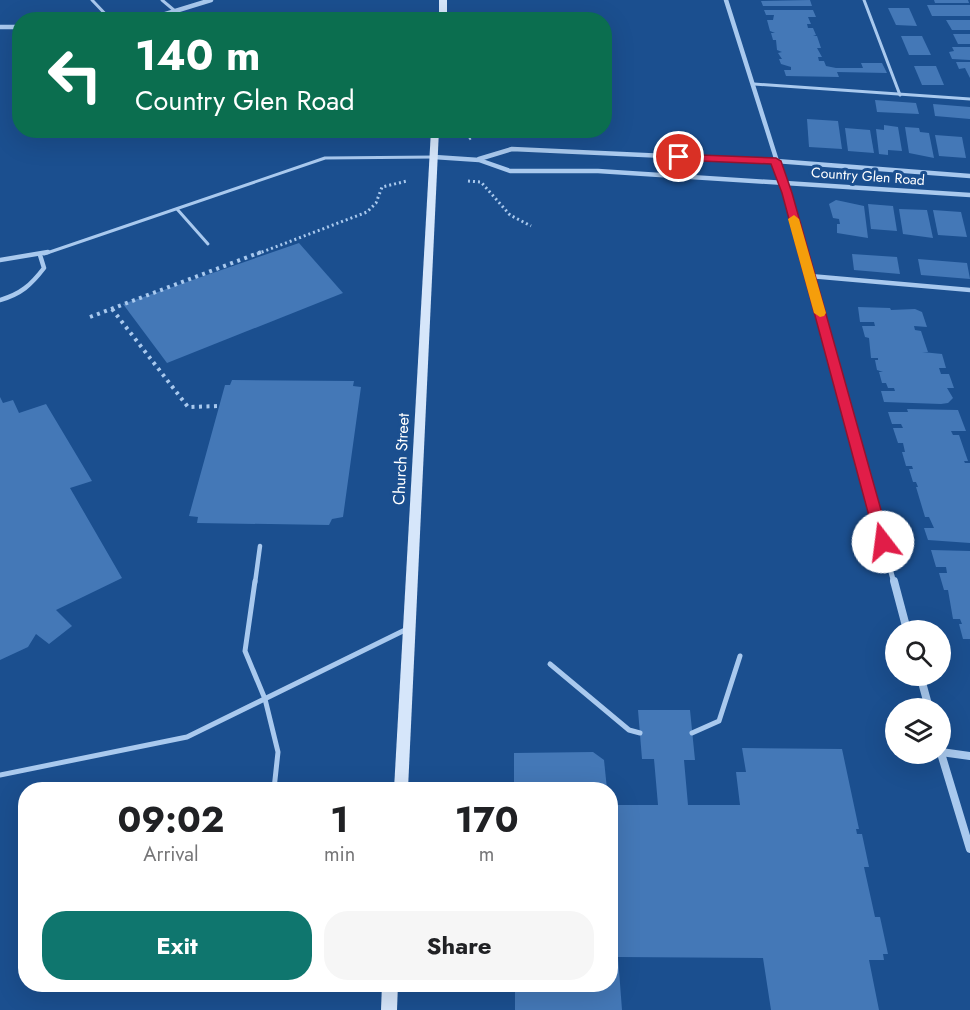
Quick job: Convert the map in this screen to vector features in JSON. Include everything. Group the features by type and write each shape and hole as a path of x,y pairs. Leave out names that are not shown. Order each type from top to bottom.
{"street":[{"path":"172,12 211,0"},
{"path":"726,0 783,182 905,620"},
{"name":"Church Street","path":"401,782 435,138"},
{"name":"Country Glen Road","path":"478,160 512,149 776,161 970,176"},
{"name":"Country Glen Road","path":"434,157 478,160 510,171 598,171 970,195"},
{"path":"951,753 970,756"},
{"path":"945,764 970,849"},
{"path":"388,1010 389,992"}],"lane":[{"path":"92,0 103,12"},
{"path":"162,0 175,11"},
{"path":"864,0 900,95"},
{"path":"754,84 970,99"},
{"path":"0,260 40,255 325,158 434,157"},
{"path":"177,209 208,244"},
{"path":"0,300 22,294 33,283 44,268 40,255"},
{"path":"810,276 970,290"},
{"path":"260,546 245,651 265,699 278,753 275,782"},
{"path":"0,775 187,737 410,628"},
{"path":"692,733 719,720 740,656"},
{"path":"550,664 629,730 640,733"}],"path":[{"path":"90,317 367,212 376,203 382,187 407,181"},
{"path":"468,181 481,182 510,215 531,226"},
{"path":"112,309 188,407 219,406"}],"building":[{"path":"810,0 812,6 763,6 761,1"},
{"path":"934,0 968,0 969,3 935,3"},
{"path":"927,5 970,5 970,16 932,16"},
{"path":"888,8 909,8 917,26 896,25"},
{"path":"764,10 813,10 816,17 808,17 811,24 807,24 808,28 813,28 816,35 813,36 817,36 821,48 817,48 822,57 818,57 819,61 824,61 826,66 836,68 863,68 861,63 882,63 887,73 837,72 839,77 786,76 784,70 791,70 791,67 781,64 779,59 782,59 778,53 782,52 777,50 776,40 773,40 771,33 775,33 770,31 767,20 773,20 774,15 766,15"},
{"path":"946,20 970,20 970,30 952,30"},
{"path":"953,34 970,34 970,44 958,44"},
{"path":"901,36 922,36 931,55 909,55"},
{"path":"952,47 970,47 970,60 952,59 949,52 954,51"},
{"path":"956,62 970,62 970,78 965,68 959,69"},
{"path":"914,66 936,66 944,85 922,85"},
{"path":"875,100 916,103 919,114 877,112"},
{"path":"933,104 970,107 970,119 935,116"},
{"path":"807,119 838,121 842,149 809,147"},
{"path":"884,125 898,127 902,151 888,150 888,155 879,154 876,129 884,130"},
{"path":"905,127 919,128 920,132 929,133 934,158 909,153"},
{"path":"845,128 870,130 874,153 848,151"},
{"path":"935,135 962,137 966,158 939,156"},
{"path":"836,200 864,206 868,238 837,233 839,219 833,218 829,204"},
{"path":"868,204 893,206 897,231 871,229"},
{"path":"899,209 927,210 933,238 903,234"},
{"path":"933,210 961,212 967,237 938,235"},
{"path":"299,243 343,293 167,363 123,304"},
{"path":"852,254 897,257 900,274 854,270"},
{"path":"918,259 967,263 970,279 921,275"},
{"path":"858,307 890,308 891,310 915,309 922,312 927,327 914,326 915,330 921,331 928,352 922,352 942,354 946,368 939,368 941,374 949,374 954,388 947,388 953,398 948,403 884,402 881,391 895,391 894,388 888,388 886,383 882,383 879,372 883,372 877,370 875,360 878,358 871,358 869,338 865,337 862,326 875,326 874,322 860,322"},
{"path":"232,380 354,381 353,386 361,387 343,517 332,519 329,525 197,523 198,517 189,516 225,385 230,385"},
{"path":"0,397 3,403 13,400 19,413 46,404 92,481 70,488 122,578 56,610 72,626 49,644 36,634 28,647 0,660"},
{"path":"907,409 958,410 966,431 951,431 953,435 959,435 968,461 964,461 970,463 970,543 928,540 924,528 934,528 929,517 925,517 916,487 918,487 916,482 913,482 909,469 913,469 912,466 906,466 902,452 905,452 903,443 898,443 893,428 903,428 901,424 892,424 888,412 908,412"},
{"path":"931,550 970,551 970,639 963,639 960,619 953,619 948,590 944,590 939,573 947,573 946,567 936,567"},
{"path":"638,710 690,710 695,760 684,760 688,805 740,805 736,772 746,772 742,748 842,749 859,829 856,829 857,834 862,834 869,867 864,867 875,917 880,917 888,954 883,954 884,960 869,960 879,1010 771,1010 763,958 618,957 618,805 658,805 654,759 642,759"},
{"path":"593,752 604,760 606,782 514,782 514,753"},
{"path":"618,957 622,1010 515,1010 515,992 618,992"}],"slow traffic":[{"path":"794,219 820,313"}],"route":[{"path":"679,157 776,161 787,193 883,542"}]}
